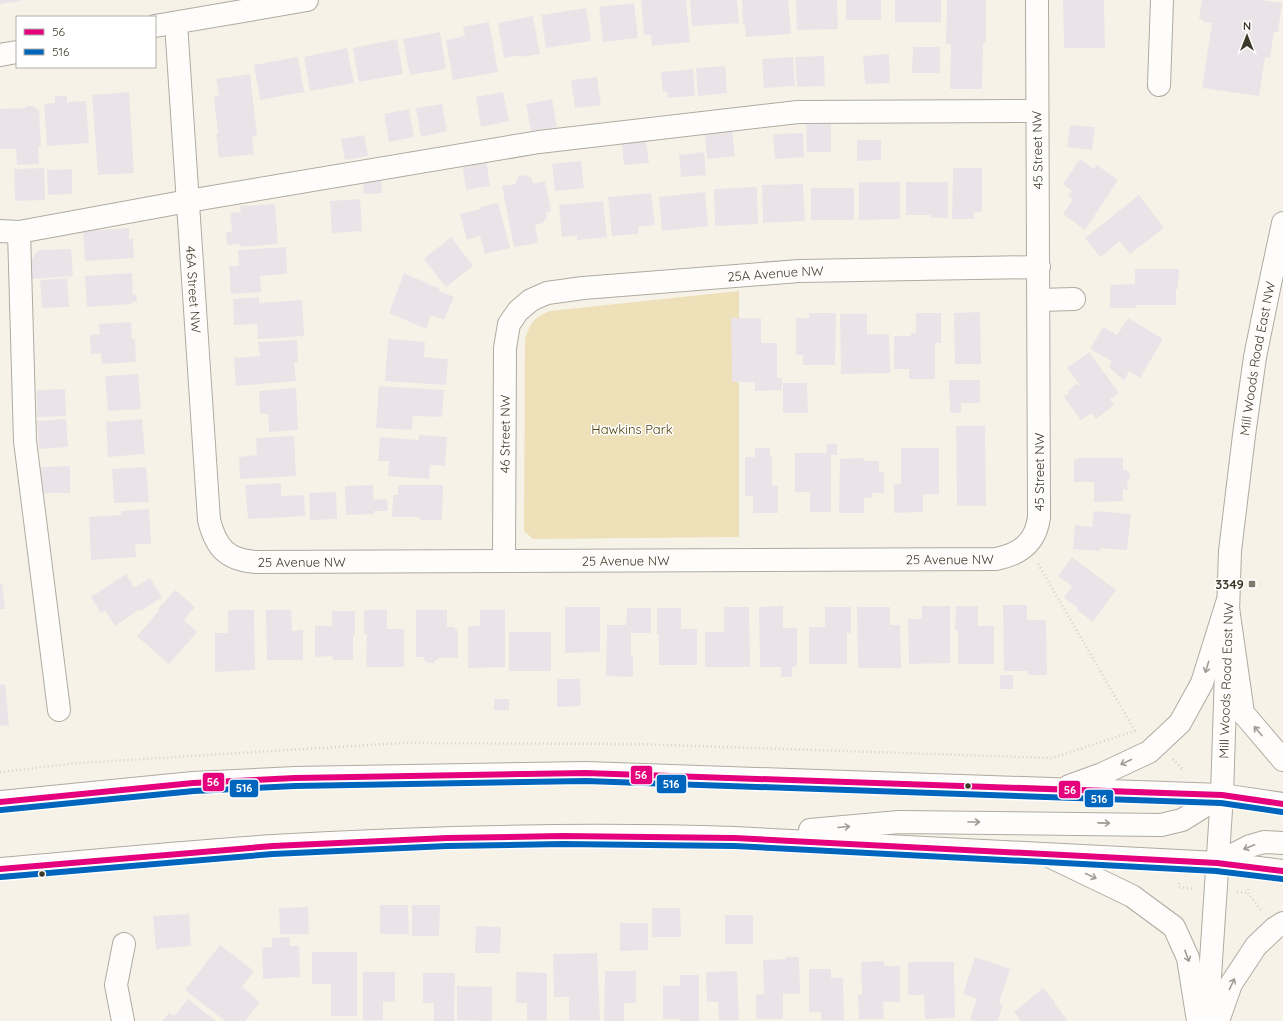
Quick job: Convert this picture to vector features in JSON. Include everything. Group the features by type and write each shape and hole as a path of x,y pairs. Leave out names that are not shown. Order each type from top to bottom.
{"main road":[{"path":"156,26 307,0"},
{"name":"45 Street NW","path":"1026,545 1033,538 1038,528 1039,517 1037,0"},
{"path":"1159,85 1162,0"},
{"name":"46A Street NW","path":"176,23 209,520 212,534 224,552"},
{"path":"0,55 16,52"},
{"path":"59,710 25,441 9,232 538,142 798,112 1037,111"},
{"name":"Mill Woods Road East NW","path":"1207,1021 1222,795 1227,603 1230,551 1255,357 1266,298 1283,223"},
{"name":"25A Avenue NW","path":"518,311 531,300 546,293 583,288 752,274 846,269 1039,267"},
{"path":"1039,300 1074,299"},
{"name":"46 Street NW","path":"504,560 505,348 509,324 518,311"},
{"name":"25 Avenue NW","path":"224,552 238,560 256,562 996,559 1009,556 1026,545"},
{"path":"1227,603 1243,713 1283,760"},
{"path":"1041,788 1072,785 1102,774 1149,752 1180,723 1202,683 1227,603"},
{"path":"0,802 201,783 295,778 578,773 1222,795 1283,804"},
{"path":"736,838 899,822 1161,825 1182,820 1222,795"},
{"path":"0,869 272,846 443,838 601,836 736,838 1043,853 1217,862 1283,871"},
{"path":"1217,862 1250,846 1264,842 1283,843"},
{"path":"1043,853 1132,896 1174,927 1188,958 1198,1021"},
{"path":"1218,1021 1231,984 1252,952 1256,946 1275,928 1283,923"},
{"path":"123,1021 116,985 124,944"}],"path":[{"path":"1026,545 1135,731"}],"green space":[{"name":"Hawkins Park","path":"739,291 739,537 533,539 524,531 525,339 533,321 550,311"}],"building":[{"path":"0,0 20,0 21,1 0,4"},
{"path":"641,0 686,0 690,42 652,46 651,35 644,35"},
{"path":"690,0 737,0 739,23 692,26"},
{"path":"742,0 788,0 791,34 746,37 745,25 743,25"},
{"path":"796,0 837,0 838,29 797,30"},
{"path":"846,0 881,0 881,20 846,20"},
{"path":"895,0 941,0 941,22 895,22"},
{"path":"947,0 986,0 986,43 983,43 982,89 950,89 951,44 946,44"},
{"path":"1063,0 1104,0 1105,48 1064,48"},
{"path":"1202,0 1261,0 1282,3 1278,32 1274,32 1270,58 1265,57 1259,96 1202,88 1212,23 1203,22 1203,20 1199,19"},
{"path":"634,3 638,38 603,42 599,7"},
{"path":"586,8 591,41 546,48 541,15"},
{"path":"533,16 540,54 504,58 498,23"},
{"path":"489,22 498,72 453,80 446,40 465,36 463,27"},
{"path":"440,32 446,69 410,75 403,39"},
{"path":"397,39 403,74 359,82 353,48"},
{"path":"913,47 940,47 940,73 912,73"},
{"path":"347,48 354,83 310,91 304,57"},
{"path":"889,54 890,83 865,84 863,56"},
{"path":"824,56 825,86 797,87 795,57"},
{"path":"298,57 304,92 260,100 254,65"},
{"path":"793,57 795,86 764,88 762,59"},
{"path":"725,66 727,93 698,96 696,68"},
{"path":"693,69 695,96 668,98 667,92 663,92 661,72"},
{"path":"250,74 257,136 252,137 254,154 219,158 214,97 219,96 216,79"},
{"path":"597,77 601,105 575,108 571,80"},
{"path":"129,92 134,173 98,175 92,95"},
{"path":"503,92 509,121 481,127 476,97"},
{"path":"55,96 67,96 67,102 86,101 89,143 47,146 44,104 55,103"},
{"path":"552,99 557,127 531,131 526,104"},
{"path":"442,104 447,131 421,137 416,108"},
{"path":"27,106 33,106 39,110 41,147 38,147 39,164 17,165 16,149 0,149 0,109 22,108 22,110"},
{"path":"409,109 414,137 389,142 384,114"},
{"path":"806,124 831,124 831,152 807,152"},
{"path":"1070,125 1095,127 1092,150 1067,147"},
{"path":"732,130 735,156 707,159 705,133"},
{"path":"803,133 804,157 775,159 773,134"},
{"path":"364,135 368,156 345,160 341,139"},
{"path":"857,140 881,140 881,160 857,161"},
{"path":"646,141 649,163 624,165 622,143"},
{"path":"704,152 706,175 681,177 679,155"},
{"path":"486,159 490,186 466,190 462,162"},
{"path":"1080,159 1094,169 1097,165 1118,180 1085,230 1063,214 1073,199 1068,196 1072,191 1063,184"},
{"path":"581,161 584,188 555,191 552,164"},
{"path":"44,168 45,200 15,201 14,169"},
{"path":"953,168 982,168 982,212 974,212 974,219 952,219"},
{"path":"72,169 72,194 48,195 47,170"},
{"path":"527,175 532,179 533,184 545,181 551,211 546,212 547,217 543,223 535,225 538,243 514,247 502,186 516,184 515,182 519,176"},
{"path":"381,178 382,193 364,194 363,179"},
{"path":"859,182 900,182 900,219 859,220"},
{"path":"906,182 948,182 948,218 931,218 931,215 906,215"},
{"path":"803,184 805,221 763,223 762,185"},
{"path":"757,187 758,224 715,226 714,189"},
{"path":"811,188 854,188 854,220 811,220"},
{"path":"705,192 708,226 662,231 659,197"},
{"path":"651,193 655,225 638,227 638,234 612,236 608,197"},
{"path":"1139,195 1164,228 1130,254 1120,241 1100,257 1085,238"},
{"path":"360,199 362,231 332,233 330,201"},
{"path":"603,201 607,237 577,240 577,235 562,237 559,205"},
{"path":"498,203 510,248 485,254 480,236 467,240 460,214"},
{"path":"275,204 278,244 241,247 240,244 227,245 226,232 232,232 230,213 241,212 240,206"},
{"path":"129,228 129,239 133,239 134,258 85,261 83,231"},
{"path":"451,237 473,266 446,287 424,259"},
{"path":"286,247 287,274 260,276 261,292 231,294 229,266 239,266 238,250"},
{"path":"71,249 73,276 32,279 31,260 39,250"},
{"path":"1135,269 1179,269 1178,289 1176,289 1176,305 1136,305 1136,308 1110,308 1110,285 1135,284"},
{"path":"132,273 133,295 136,295 137,302 132,302 132,304 87,307 85,276"},
{"path":"404,273 454,297 444,320 431,315 426,329 389,313"},
{"path":"67,278 69,307 42,308 40,280"},
{"path":"259,297 259,303 302,300 304,336 258,339 257,324 234,325 233,299"},
{"path":"980,312 981,364 955,364 954,313"},
{"path":"809,313 836,313 835,365 803,365 803,355 796,355 796,318 809,318"},
{"path":"916,313 941,313 941,343 935,343 935,379 909,379 909,369 894,369 894,336 911,336 911,333 916,333"},
{"path":"840,314 867,314 867,334 889,334 890,373 841,374"},
{"path":"731,318 761,318 761,343 777,343 777,378 782,378 782,390 755,391 755,382 732,382"},
{"path":"1128,318 1163,339 1140,378 1129,371 1124,381 1109,367 1112,361 1090,349 1103,327 1117,335"},
{"path":"131,322 132,339 135,339 136,362 102,364 101,353 91,354 90,335 100,334 99,324"},
{"path":"388,339 425,342 424,357 448,359 446,385 385,381"},
{"path":"297,340 298,362 294,362 296,381 236,386 234,358 260,356 258,342"},
{"path":"1089,352 1119,393 1110,399 1114,405 1096,419 1092,413 1081,420 1064,397 1076,384 1078,386 1080,385 1067,368"},
{"path":"138,374 141,409 108,411 105,376"},
{"path":"949,380 980,380 980,403 961,403 961,413 950,413"},
{"path":"783,383 807,383 808,413 783,413"},
{"path":"379,386 444,390 442,417 413,416 412,430 376,428"},
{"path":"296,388 298,430 269,432 268,414 260,414 259,391"},
{"path":"65,389 66,416 37,417 37,390"},
{"path":"66,419 68,447 39,449 37,421"},
{"path":"142,419 145,454 108,457 106,422"},
{"path":"956,426 985,426 986,506 957,506"},
{"path":"419,435 447,437 445,466 430,465 429,479 388,476 389,461 378,461 380,437 418,440"},
{"path":"294,436 296,476 240,479 239,457 257,455 256,438"},
{"path":"826,444 837,444 837,455 831,455 831,512 810,512 810,492 795,492 795,453 827,453"},
{"path":"755,448 770,448 770,457 772,457 772,486 778,486 778,513 753,513 753,496 745,496 745,457 755,457"},
{"path":"901,448 939,448 939,494 923,494 923,512 894,513 894,484 901,484"},
{"path":"864,458 864,461 879,461 879,472 884,472 884,493 872,493 872,498 864,498 864,513 839,513 840,459"},
{"path":"1078,458 1123,458 1123,470 1127,470 1130,475 1130,479 1127,481 1128,489 1123,489 1123,501 1094,502 1094,482 1074,482 1074,459 1079,459"},
{"path":"70,466 70,493 42,493 41,467"},
{"path":"146,467 149,502 114,503 112,469"},
{"path":"281,483 281,496 304,495 305,516 248,519 245,485"},
{"path":"373,485 374,500 387,499 388,511 374,511 374,514 346,515 345,486"},
{"path":"398,485 443,485 442,520 420,520 420,517 392,517 393,495 398,495"},
{"path":"336,492 337,519 310,520 309,493"},
{"path":"149,509 151,544 135,544 136,557 91,560 89,517 121,515 121,511"},
{"path":"1094,511 1131,514 1127,550 1100,548 1100,551 1073,549 1075,525 1092,527"},
{"path":"1072,557 1116,590 1093,622 1077,610 1078,608 1064,598 1072,586 1058,576"},
{"path":"126,574 134,588 150,578 162,597 141,611 140,609 115,626 105,610 101,613 91,597"},
{"path":"0,584 2,584 5,609 0,609"},
{"path":"175,590 195,607 184,620 197,632 169,664 137,636"},
{"path":"1003,605 1027,605 1027,620 1046,620 1047,675 1028,675 1028,671 1004,671"},
{"path":"783,606 783,628 797,628 797,666 792,667 792,677 781,677 781,667 760,667 759,607"},
{"path":"922,606 950,606 950,663 909,664 908,619 922,619"},
{"path":"956,606 978,606 978,626 994,626 994,664 958,664 958,630 955,630"},
{"path":"565,607 600,607 600,652 565,653"},
{"path":"724,607 749,607 750,667 705,667 705,632 724,632"},
{"path":"825,607 851,607 851,633 847,633 847,664 809,664 809,627 825,627"},
{"path":"857,607 890,607 890,625 900,625 901,668 858,668"},
{"path":"627,608 651,608 651,633 631,633 633,677 606,676 607,625 626,625"},
{"path":"657,608 681,608 681,629 697,629 697,665 659,665"},
{"path":"228,610 254,610 255,670 215,672 215,633 228,633"},
{"path":"266,610 291,610 292,631 303,630 303,660 267,660"},
{"path":"364,610 387,610 387,629 404,629 404,667 366,667 367,634 364,634"},
{"path":"416,610 447,610 447,627 454,627 458,632 458,658 438,658 438,660 433,663 428,663 424,660 424,657 416,657"},
{"path":"480,610 505,610 505,667 468,668 468,626 480,626"},
{"path":"332,611 355,611 353,660 333,660 332,656 315,657 315,626 332,626"},
{"path":"509,632 551,632 551,671 509,671"},
{"path":"1000,675 1013,675 1013,689 1000,689"},
{"path":"557,679 580,679 581,706 557,707"},
{"path":"5,684 9,725 0,726 0,685"},
{"path":"494,699 509,699 509,710 494,710"},
{"path":"380,905 408,905 409,934 380,934"},
{"path":"412,905 440,905 439,936 412,936"},
{"path":"308,907 309,934 280,934 279,908"},
{"path":"652,908 680,908 681,937 652,937"},
{"path":"189,914 191,946 156,949 153,916"},
{"path":"725,915 753,915 753,944 725,944"},
{"path":"620,923 648,923 648,950 620,951"},
{"path":"476,926 501,927 500,953 475,953"},
{"path":"290,937 290,946 299,946 300,977 263,979 262,948 272,947 272,938"},
{"path":"220,945 254,971 242,987 260,1002 245,1021 225,1021 185,990"},
{"path":"312,952 357,952 357,1016 331,1016 331,984 312,984"},
{"path":"597,953 600,1020 569,1020 569,997 554,997 553,954"},
{"path":"786,957 799,957 800,994 783,994 783,1019 756,1019 756,994 764,994 763,960 786,959"},
{"path":"975,957 1010,969 999,1003 1003,1004 998,1021 976,1021 970,1019 977,999 963,994"},
{"path":"884,961 884,966 900,966 900,1002 883,1002 884,1019 859,1019 858,995 862,995 861,962"},
{"path":"908,962 954,962 955,1018 925,1019 924,995 908,995"},
{"path":"809,969 831,969 831,978 843,978 844,1020 821,1020 821,1012 809,1012"},
{"path":"605,971 636,971 636,1003 624,1003 624,1021 604,1021"},
{"path":"737,971 739,1020 719,1020 718,1002 707,1002 706,972"},
{"path":"363,972 395,972 395,1002 383,1002 383,1020 363,1020"},
{"path":"516,972 547,973 547,1020 527,1020 527,1003 516,1003"},
{"path":"423,973 455,973 454,1021 434,1021 434,1003 423,1003"},
{"path":"680,975 699,975 699,1021 663,1019 663,986 680,986"},
{"path":"457,986 492,987 492,1021 457,1020"},
{"path":"1043,988 1067,1019 1065,1021 1021,1021 1014,1012"},
{"path":"188,999 216,1021 162,1021 169,1013 174,1016"}],"transit line":[{"name":"56","path":"0,802 193,783 295,778 586,773 1222,795 1283,804"},
{"name":"516","path":"1,810 194,791 295,786 586,781 1221,803 1282,812"},
{"name":"56","path":"0,869 273,846 447,838 562,836 735,838 1217,863 1283,871"},
{"name":"516","path":"1,877 273,854 447,846 562,844 735,846 1216,871 1282,879"}],"place":[{"name":"3349","path":"1252,584"}]}
